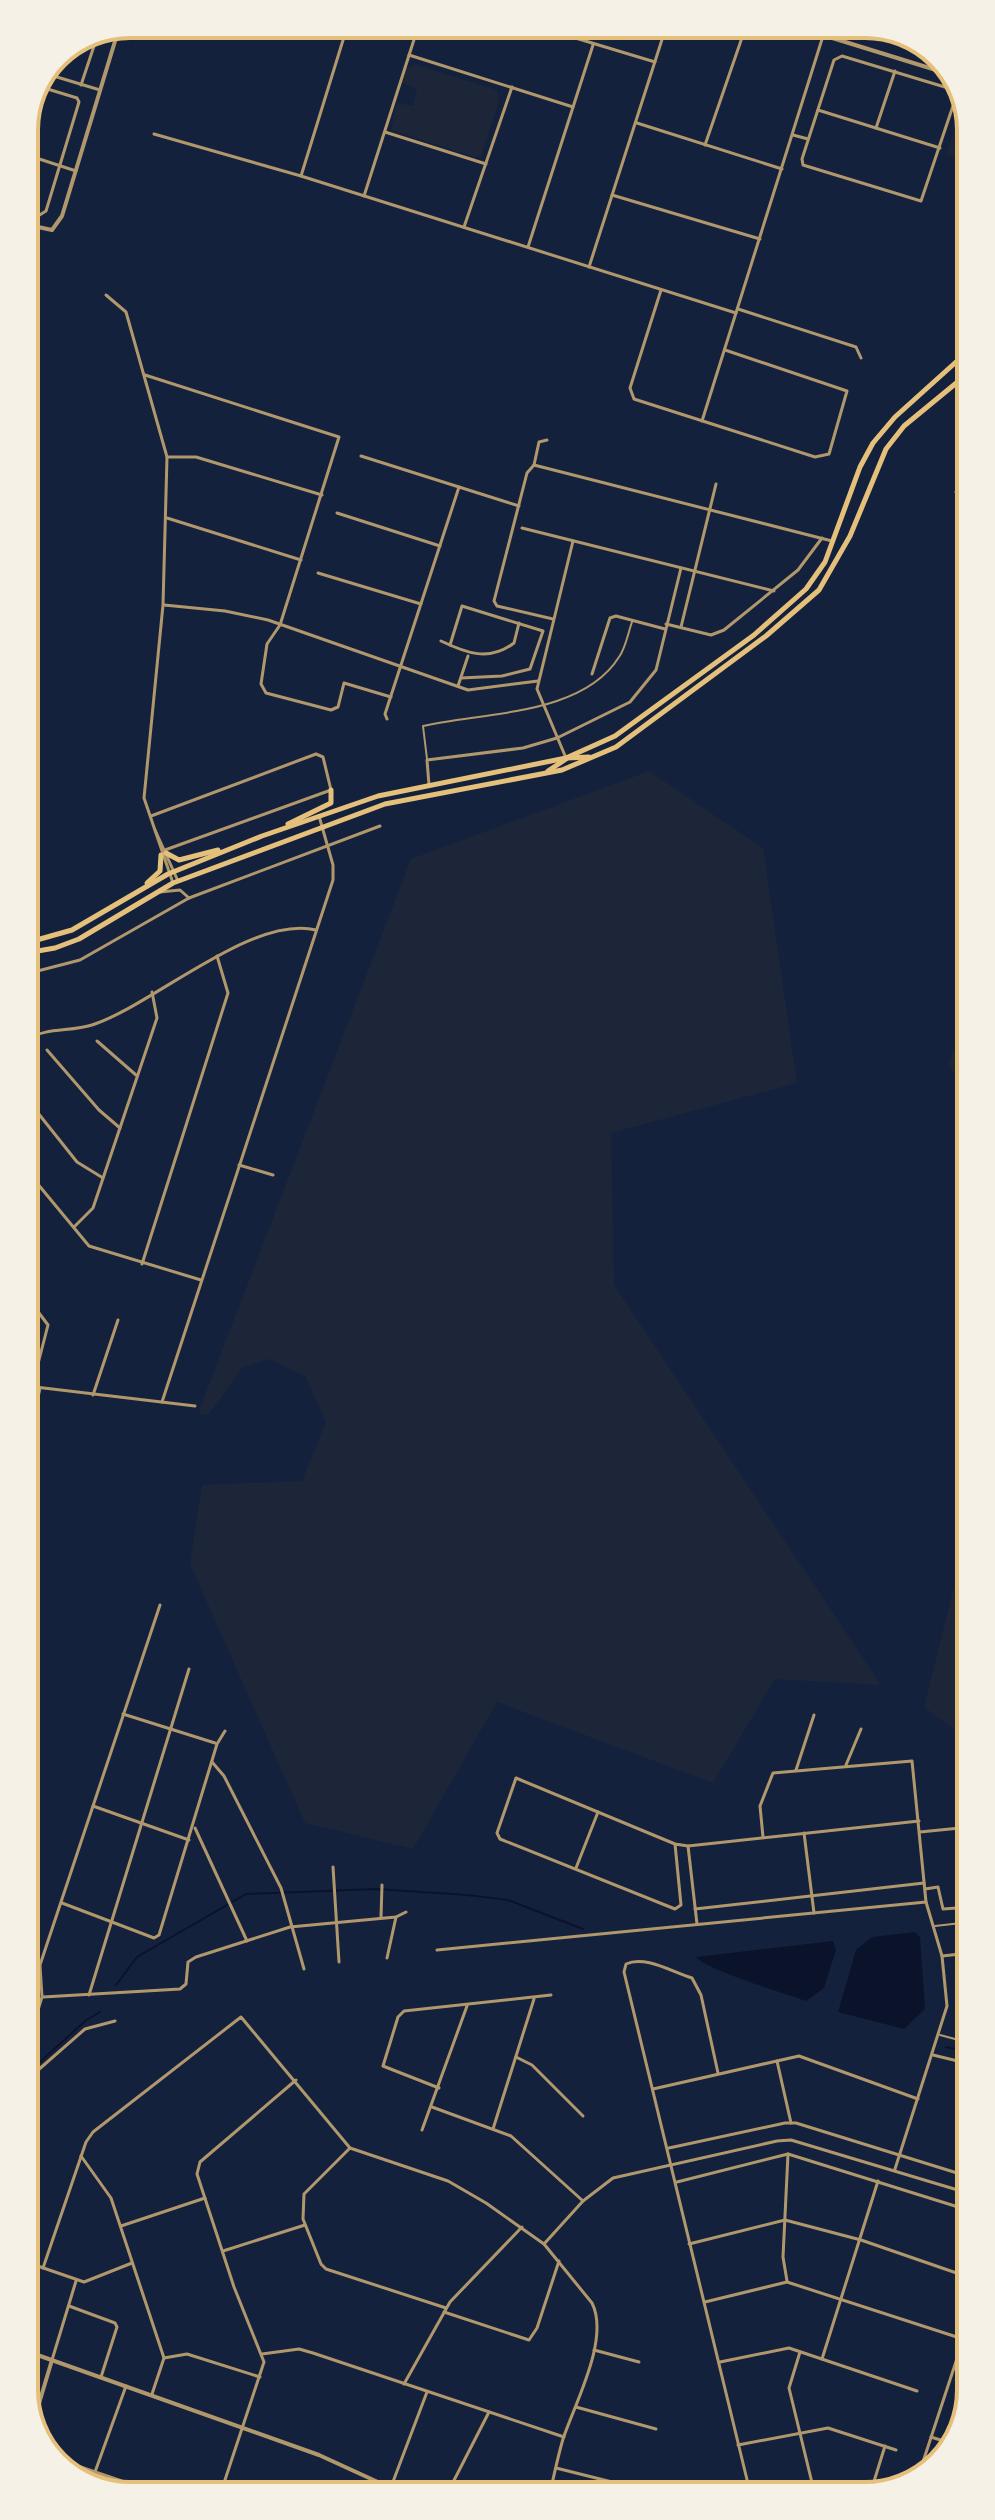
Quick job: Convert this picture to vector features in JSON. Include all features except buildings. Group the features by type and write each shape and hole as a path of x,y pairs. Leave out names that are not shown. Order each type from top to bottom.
{"main road":[{"path":"38,940 72,930 171,872 231,847 378,796 566,758 615,736 765,626 814,579 873,443 895,417 957,361"},
{"path":"38,951 79,939 175,882 322,826 385,804 562,770 610,750 647,726 754,645 819,590 850,536 886,449 904,426 957,382"},
{"path":"531,777 554,768 566,758 580,760 610,750"},
{"path":"277,831 331,803 331,790"},
{"path":"137,891 160,871 164,853 179,860 231,847"}],"street":[{"path":"301,176 344,38"},
{"path":"364,196 414,38"},
{"path":"572,38 655,62"},
{"path":"589,267 663,38"},
{"path":"705,145 742,38"},
{"path":"702,422 822,38"},
{"path":"830,38 935,70"},
{"path":"38,228 46,230 57,225 115,40"},
{"path":"81,85 94,45"},
{"path":"528,247 593,45"},
{"path":"409,55 573,107"},
{"path":"946,86 842,56 830,66 802,159 806,168 918,202 923,199 954,107"},
{"path":"876,128 895,71"},
{"path":"55,77 100,90"},
{"path":"464,227 512,87"},
{"path":"38,216 46,211 79,100 47,89"},
{"path":"818,110 940,148"},
{"path":"635,123 782,169"},
{"path":"385,132 486,164"},
{"path":"154,134 301,176 856,347 861,358"},
{"path":"792,135 808,139"},
{"path":"38,158 76,171"},
{"path":"612,195 760,239"},
{"path":"661,289 630,388 632,396 702,422 824,458 831,449 847,391 725,350"},
{"path":"106,295 126,312 167,457 163,605 144,798 175,882"},
{"path":"145,375 339,437 280,625 267,644 261,684 266,693 331,710 338,707 344,683 391,697"},
{"path":"547,440 539,442 534,465 527,473 494,603 553,619"},
{"path":"361,456 519,506"},
{"path":"167,457 196,457 322,496"},
{"path":"534,465 832,541"},
{"path":"680,628 716,484"},
{"path":"387,719 385,714 459,487"},
{"path":"337,513 440,546"},
{"path":"167,518 301,560"},
{"path":"522,528 774,591"},
{"path":"592,674 610,618 718,634 798,570 822,538"},
{"path":"566,758 537,693 573,541"},
{"path":"429,786 427,760 523,748 557,738 638,695 656,670 681,568"},
{"path":"318,573 421,604"},
{"path":"163,605 225,611 280,625 477,691 538,681"},
{"path":"450,645 462,606 543,629 530,669 502,676 461,678"},
{"path":"441,641 468,655 507,648 514,643 519,623"},
{"path":"458,686 468,655"},
{"path":"150,816 316,754 323,757 331,790 164,853"},
{"path":"162,1402 334,871 319,816"},
{"path":"38,971 80,960 189,898 380,826"},
{"path":"147,896 180,890 189,898"},
{"path":"38,1036 95,1024 217,956 291,927 317,930"},
{"path":"142,1264 228,993 217,956"},
{"path":"74,1227 93,1208 157,1018 152,992"},
{"path":"97,1041 137,1076"},
{"path":"47,1050 99,1110 120,1128"},
{"path":"38,1113 77,1162 103,1178"},
{"path":"239,1165 273,1175"},
{"path":"38,1184 89,1246 201,1280"},
{"path":"38,1312 48,1325 38,1357"},
{"path":"93,1395 118,1320"},
{"path":"38,1398 40,1388 195,1406"},
{"path":"38,2010 42,1997 40,1965 160,1605"},
{"path":"89,1995 189,1669"},
{"path":"123,1714 217,1744"},
{"path":"796,1770 814,1715"},
{"path":"846,1765 861,1729"},
{"path":"61,1903 154,1938 159,1935 217,1744 225,1731"},
{"path":"763,1837 760,1806 768,1779 773,1773 910,1759 926,1902 942,1956 947,1997 940,2035 895,2169"},
{"path":"212,1761 224,1776 281,1888 304,1969"},
{"path":"675,1844 681,1905 670,1908 498,1836 516,1778 675,1844 688,1846 919,1821"},
{"path":"93,1806 189,1840"},
{"path":"575,1869 598,1812"},
{"path":"194,1826 247,1941"},
{"path":"920,1832 957,1828"},
{"path":"804,1833 814,1913"},
{"path":"688,1846 697,1924"},
{"path":"333,1867 339,1962"},
{"path":"381,1918 382,1886"},
{"path":"695,1909 925,1886 938,1887 943,1909 957,1908"},
{"path":"437,1950 926,1902"},
{"path":"42,1997 180,1989 186,1984 188,1962 247,1941 290,1927 396,1917 406,1912"},
{"path":"387,1958 396,1917"},
{"path":"942,1956 957,1954"},
{"path":"718,2073 701,1995 692,1978 635,1960 626,1964 624,1972 747,2482"},
{"path":"439,2088 383,2066 395,2026 404,2011 551,1995"},
{"path":"493,2129 534,1998"},
{"path":"422,2130 467,2004"},
{"path":"43,2268 81,2156 93,2132 238,2017 244,2019 350,2148 448,2181 522,2227 544,2244 595,2308 594,2350 564,2437 553,2482"},
{"path":"38,2070 85,2029 115,2021"},
{"path":"933,2055 957,2061"},
{"path":"653,2089 799,2056 918,2099"},
{"path":"516,2057 532,2065 583,2116"},
{"path":"776,2059 791,2123"},
{"path":"224,2482 264,2362 197,2174 200,2162 296,2080"},
{"path":"432,2107 493,2129 521,2143 583,2201"},
{"path":"668,2148 791,2123 957,2173"},
{"path":"544,2244 583,2201 613,2178 791,2140 957,2189"},
{"path":"350,2148 305,2190 302,2207 305,2225 326,2269 525,2341 533,2337 559,2261"},
{"path":"677,2182 788,2154 957,2206"},
{"path":"787,2282 783,2257 788,2154"},
{"path":"81,2156 101,2181 121,2226 164,2358 152,2394"},
{"path":"822,2359 878,2181"},
{"path":"121,2226 205,2198"},
{"path":"689,2244 785,2220 861,2240 957,2273"},
{"path":"223,2251 305,2225"},
{"path":"404,2384 445,2310 522,2227"},
{"path":"38,2266 84,2282 132,2263"},
{"path":"39,2399 76,2281"},
{"path":"705,2302 787,2282 957,2337"},
{"path":"69,2306 115,2323 117,2327 101,2377"},
{"path":"720,2362 778,2348 800,2351 917,2391"},
{"path":"262,2354 299,2349 564,2437"},
{"path":"594,2350 639,2362"},
{"path":"800,2351 789,2388 812,2482"},
{"path":"164,2358 187,2354 260,2377"},
{"path":"38,2355 243,2426 379,2482"},
{"path":"923,2461 957,2357"},
{"path":"95,2472 126,2386"},
{"path":"393,2482 427,2392"},
{"path":"576,2407 656,2429"},
{"path":"453,2482 489,2412"},
{"path":"738,2445 828,2428 896,2450"},
{"path":"931,2437 942,2440"},
{"path":"874,2481 885,2446"},
{"path":"79,2467 125,2482"},
{"path":"556,2468 612,2482"}],"lane":[{"path":"427,760 423,726 543,708 598,680 617,661 633,620"},
{"path":"935,1926 957,1923"},
{"path":"940,2035 957,2040"}],"shaded area":[{"path":"414,64 497,90 499,101 481,156 475,157 391,130 397,103 413,106 417,89 401,83 406,69"},
{"path":"956,122 957,158 947,155"},
{"path":"649,771 763,848 797,1083 611,1133 614,1285 881,1685 775,1679 713,1783 497,1702 413,1849 305,1823 190,1564 202,1485 302,1481 326,1422 305,1376 269,1359 242,1368 209,1414 200,1414 200,1408 411,859"},
{"path":"957,1039 957,1078 948,1064"},
{"path":"957,1574 957,1731 924,1707"},
{"path":"915,1932 920,1937 925,2009 904,2029 838,2012 856,1950 872,1937"},
{"path":"833,1941 836,1950 824,1988 806,2001 730,1975 696,1957"}],"waterway":[{"path":"116,1985 137,1957 246,1894 376,1889 467,1895 508,1900 583,1929"},
{"path":"38,2064 85,2021 100,2012"},
{"path":"946,2047 957,2049"}]}
